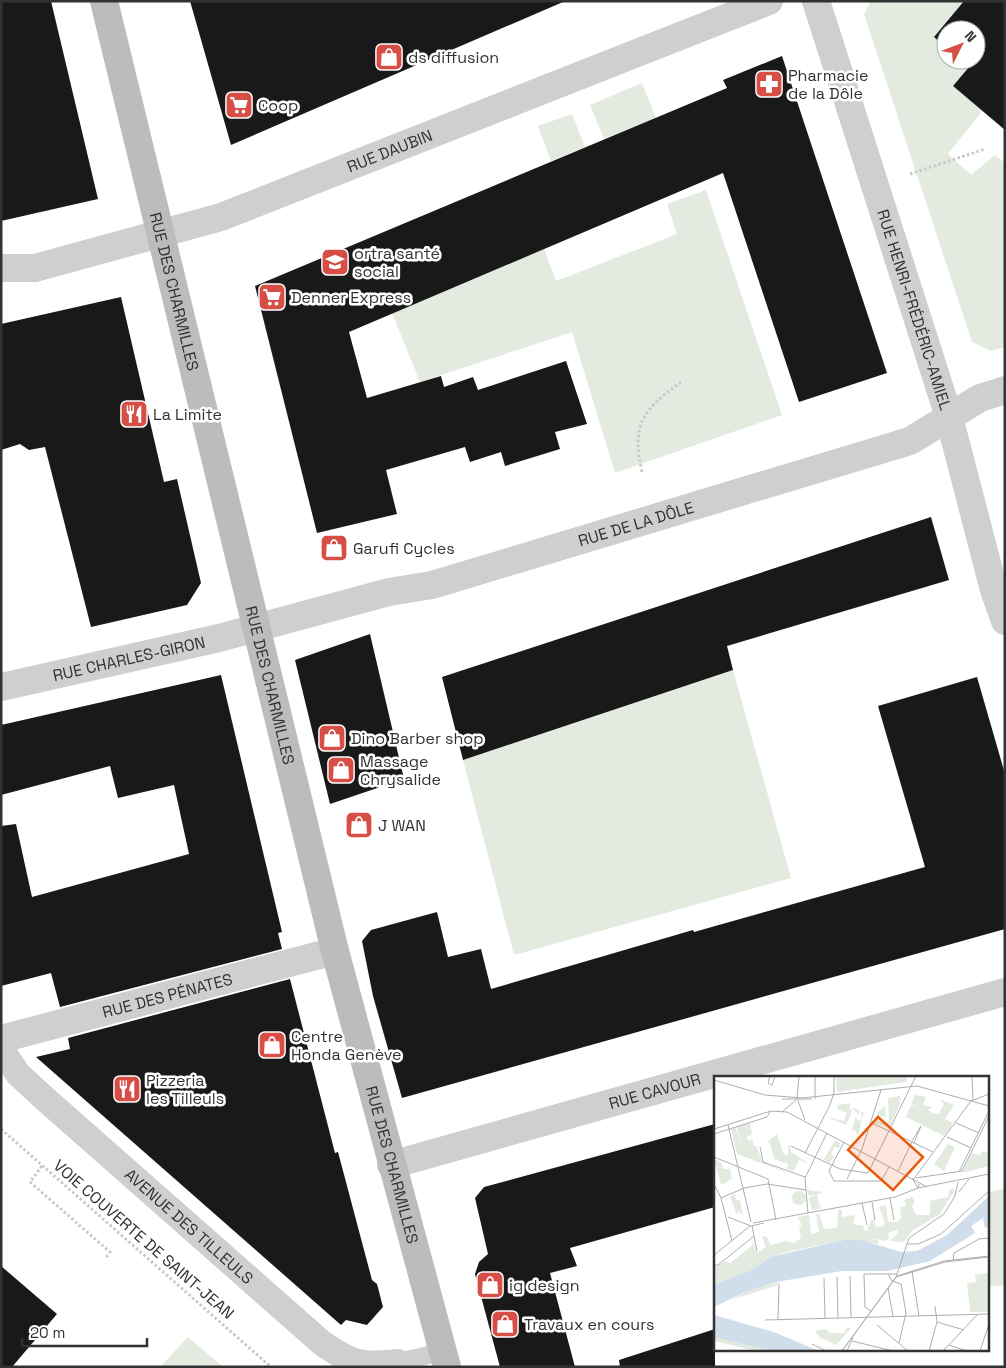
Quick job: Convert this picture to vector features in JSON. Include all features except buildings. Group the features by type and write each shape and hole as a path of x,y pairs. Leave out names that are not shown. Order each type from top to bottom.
{"main road":[{"name":"RUE DES CHARMILLES","path":"104,1 335,951 444,1359"}],"street":[{"name":"RUE DAUBIN","path":"1,268 36,268 221,217 769,1"},
{"name":"RUE HENRI-FRÉDÉRIC-AMIEL","path":"816,1 949,417 994,590 1005,621"},
{"name":"RUE DE LA DÔLE","path":"255,628 389,592 432,584 910,441 980,398 1005,390"},
{"name":"RUE CHARLES-GIRON","path":"1,687 255,628"},
{"name":"RUE DES PÉNATES","path":"1,1039 335,951"},
{"name":"RUE CAVOUR","path":"391,1165 1005,992"},
{"name":"AVENUE DES TILLEULS","path":"1,1048 18,1074 44,1098 322,1344 345,1359 370,1365 398,1362"}],"lane":[{"path":"398,1362 444,1359"}],"path":[{"path":"909,174 985,149"},
{"path":"642,472 638,451 640,421 657,399 681,382"},
{"name":"VOIE COUVERTE DE SAINT-JEAN","path":"1,1129 271,1367"},
{"path":"42,1166 30,1182 110,1252 106,1258"}],"shaded area":[{"path":"871,1 964,1 948,20 936,20 936,35 934,37 936,39 936,70 966,70 953,86 982,111 948,154 971,175 995,155 1005,163 1005,347 991,351 972,342 864,14"},
{"path":"642,83 656,118 604,139 590,105"},
{"path":"572,114 585,147 551,161 538,126"},
{"path":"706,190 782,415 615,473 572,332 420,382 392,313 544,249 556,281 677,234 667,204"},
{"path":"733,670 791,878 514,955 463,760"},
{"path":"1005,1188 1005,1285 988,1287 988,1193"},
{"path":"188,1337 223,1367 160,1367"}],"place":[{"name":"ds diffusion","path":"389,57"},
{"name":"Pharmacie de la Dôle","path":"769,84"},
{"name":"Coop","path":"239,105"},
{"name":"ortra santé social","path":"335,262"},
{"name":"Denner Express","path":"272,297"},
{"name":"La Limite","path":"134,414"},
{"name":"Garufi Cycles","path":"334,548"},
{"name":"Dino Barber shop","path":"332,738"},
{"name":"Massage Chrysalide","path":"341,770"},
{"name":"J WAN","path":"359,825"},
{"name":"Centre Honda Genève","path":"272,1045"},
{"name":"Pizzeria les Tilleuls","path":"127,1089"},
{"name":"ig design","path":"490,1285"},
{"name":"Travaux en cours","path":"505,1324"}]}
